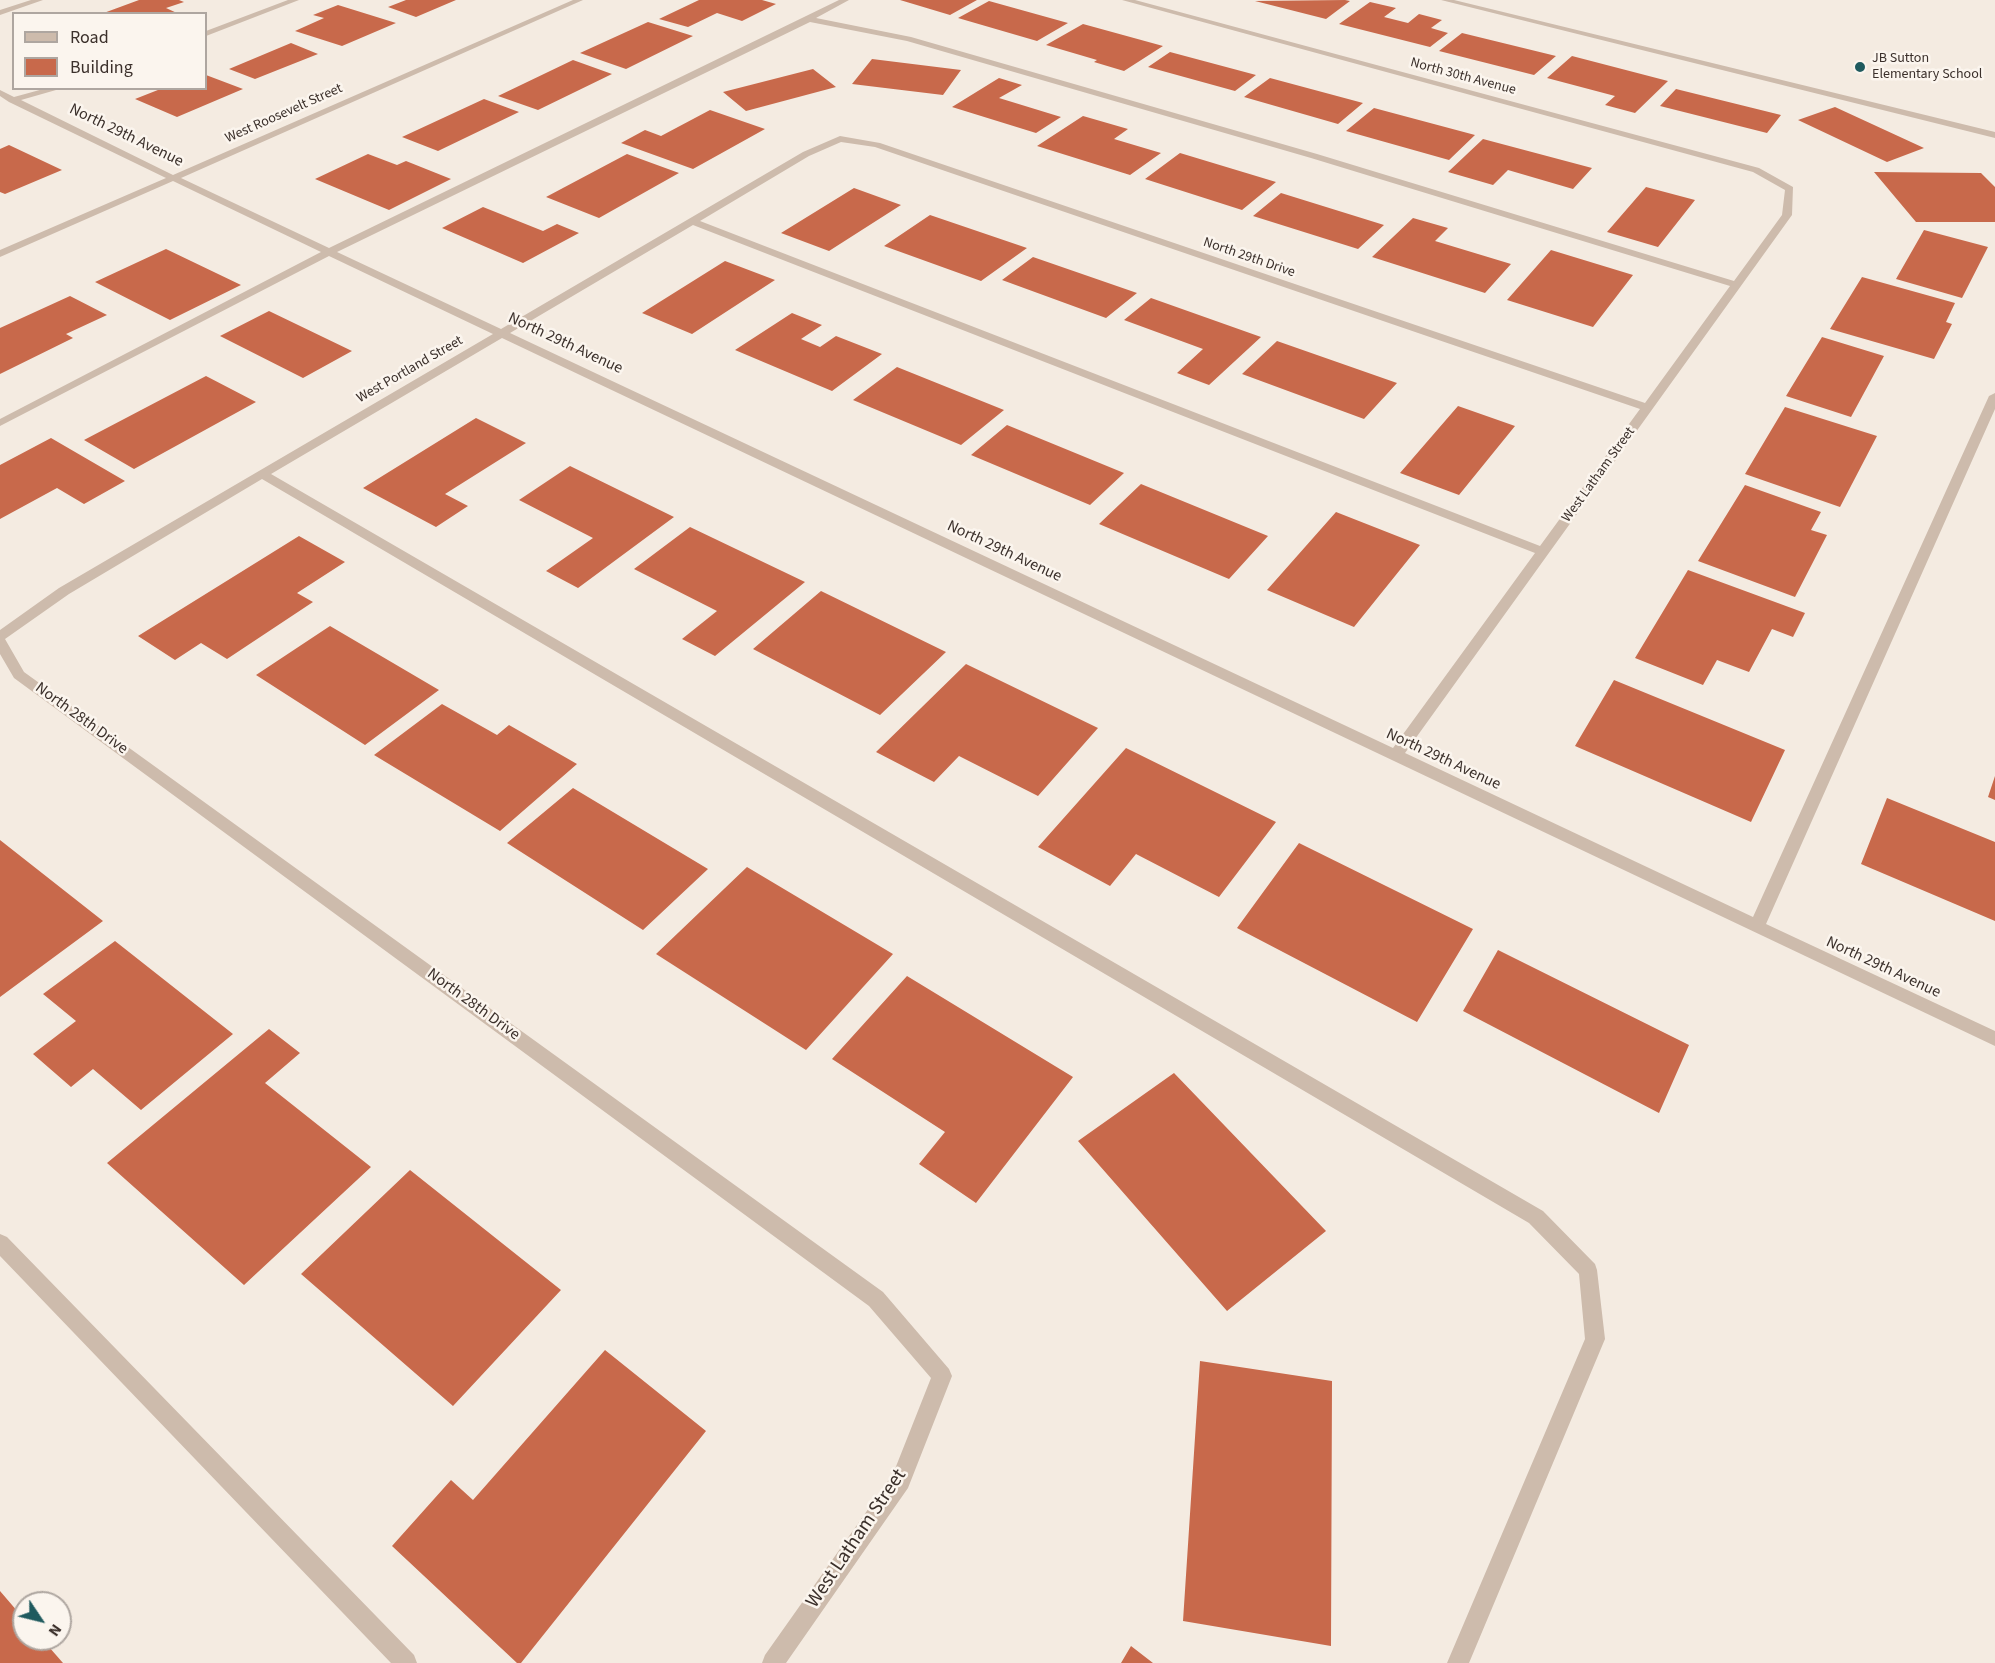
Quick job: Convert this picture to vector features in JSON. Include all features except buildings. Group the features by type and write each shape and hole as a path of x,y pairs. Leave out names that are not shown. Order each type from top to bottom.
{"street":[{"path":"0,14 39,0"},
{"path":"207,34 295,0"},
{"name":"West Roosevelt Street","path":"0,254 579,0"},
{"path":"0,423 331,251 845,0"},
{"name":"North 30th Avenue","path":"1126,0 1756,170 1790,189"},
{"path":"1445,0 1995,135"},
{"path":"809,19 920,42 1314,156 1737,285"},
{"path":"0,103 51,90"},
{"name":"North 29th Avenue","path":"0,93 174,178 1995,1039"},
{"name":"West Portland Street","path":"0,636 64,591 262,474 806,154 840,140"},
{"name":"North 29th Drive","path":"840,140 877,145 1647,408"},
{"name":"West Latham Street","path":"1395,756 1787,215 1790,189"},
{"path":"692,221 1543,552"},
{"path":"1757,927 1995,396"},
{"path":"262,474 1536,1216 1588,1270 1595,1339 1458,1663"},
{"name":"North 28th Drive","path":"0,642 19,675 876,1299 942,1376"},
{"path":"0,1243 406,1663"},
{"name":"West Latham Street","path":"773,1663 901,1481 942,1376"}],"place":[{"name":"JB Sutton Elementary School","path":"1860,67"}]}
